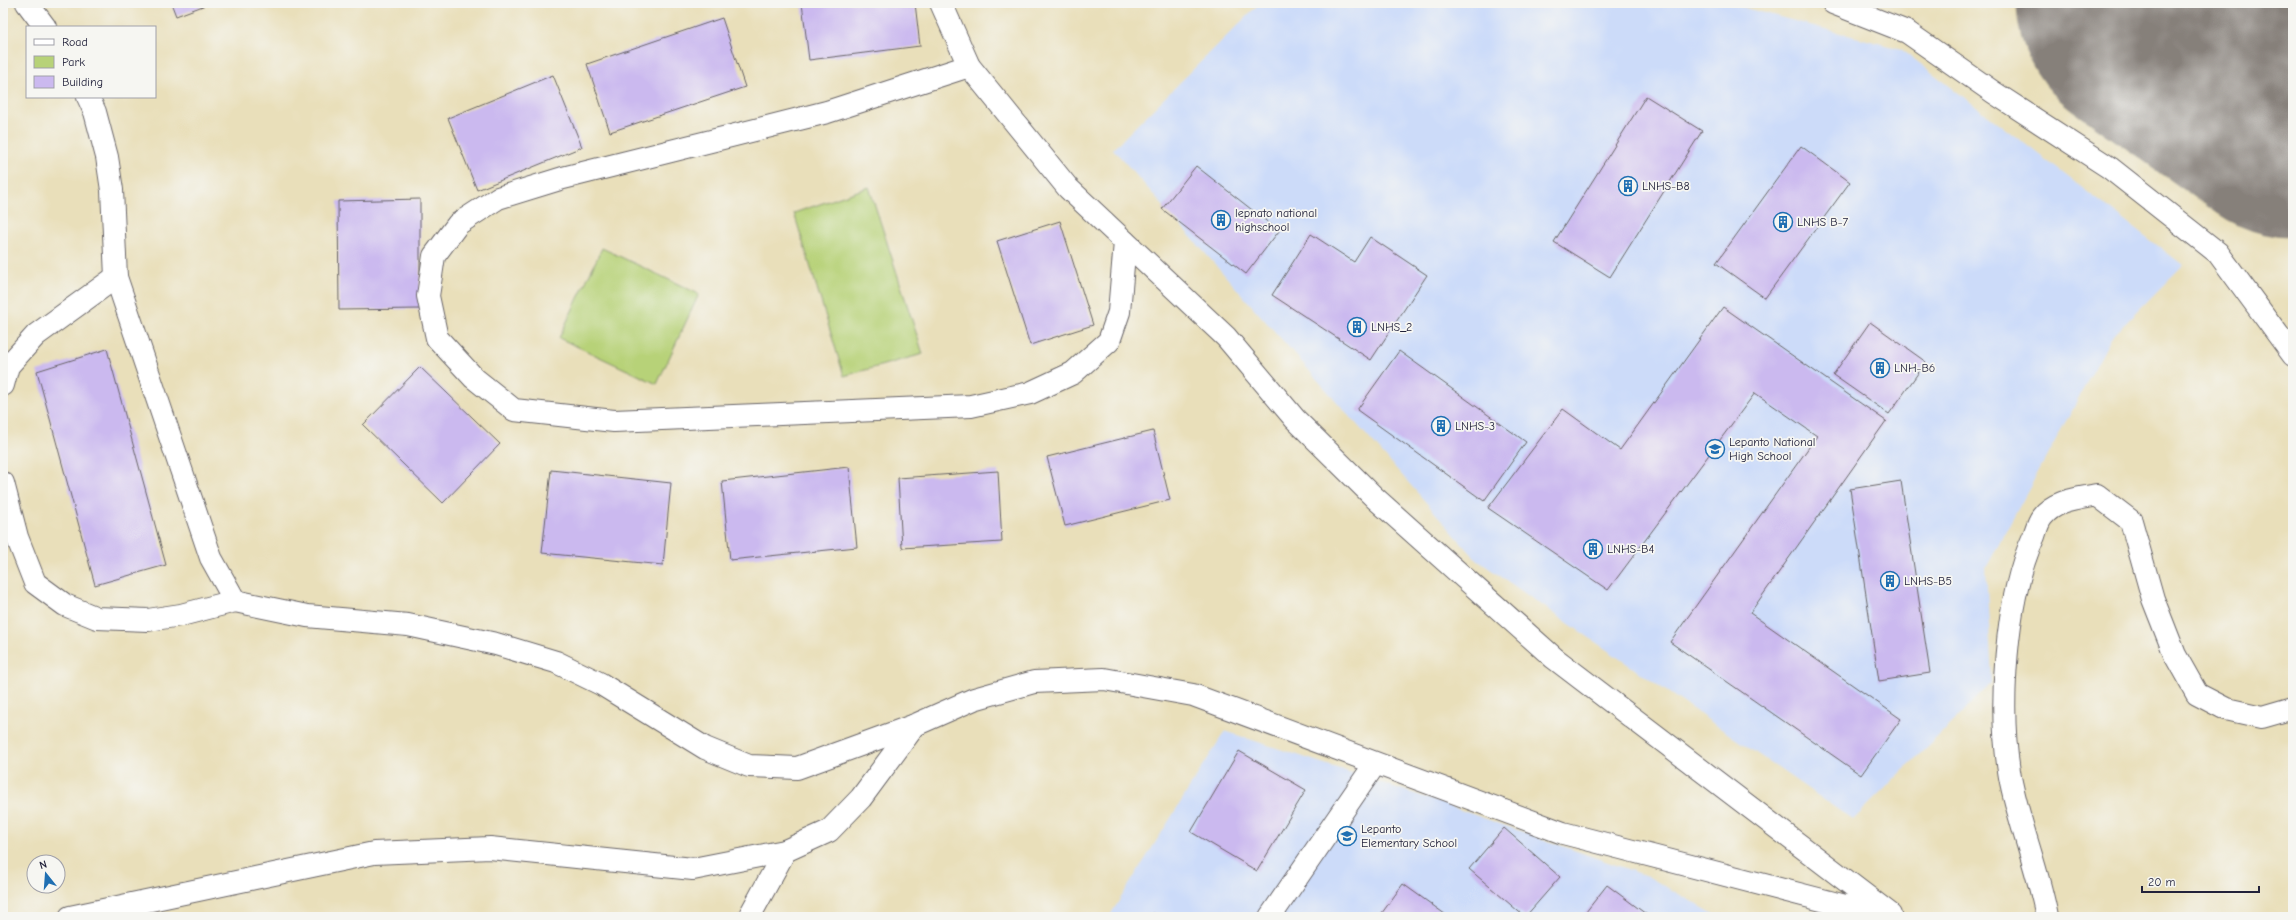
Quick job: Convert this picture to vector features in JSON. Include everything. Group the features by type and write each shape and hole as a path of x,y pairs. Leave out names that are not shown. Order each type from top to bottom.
{"street":[{"path":"27,3 44,26"},
{"path":"941,3 970,66 1068,188 1226,337 1295,419 1375,498 1554,658 1894,917"},
{"path":"1833,3 1907,32 1993,92 2110,168 2218,254 2293,355"},
{"path":"970,66 827,112 563,178 498,198 458,224 434,256 428,296 437,338 474,378 514,410 614,421 971,406 1030,393 1073,373 1109,341 1120,312 1125,242"},
{"path":"88,98 95,112 107,157 112,190 116,277 211,558 235,601"},
{"path":"3,385 8,366 36,335 116,277"},
{"path":"3,483 17,537 35,583 65,604 98,618 148,620 181,615 235,601 307,616 408,625 496,644 556,662 601,684 705,748 749,766 798,768 914,725 974,699 1034,682 1104,679 1193,695 1563,833 1888,917"},
{"path":"2047,917 2043,894 2010,778 2004,735 2008,634 2025,554 2042,517 2061,502 2097,495 2131,521 2156,606 2174,655 2197,694 2226,709 2262,717 2293,708"},
{"path":"70,917 374,853 490,848 693,869 785,851 829,831 861,798 914,725"},
{"path":"1270,917 1375,764"},
{"path":"749,917 785,851"}],"shaded area":[{"name":"Lepanto National High School","path":"1260,3 1726,3 1901,49 2183,265 2111,338 1986,568 1992,683 1853,820 1477,560 1113,149"},
{"name":"Lepanto Elementary School","path":"1225,731 1421,796 1647,876 1719,917 1109,917"}],"green space":[{"path":"869,187 923,354 844,376 794,213"},
{"path":"602,248 699,294 657,384 559,338"}],"building":[{"path":"171,3 211,3 176,16"},
{"path":"802,3 915,3 920,46 809,60"},
{"path":"722,18 745,87 610,132 587,64"},
{"path":"553,75 582,147 477,190 448,118"},
{"name":"LNHS-B8","path":"1646,96 1702,131 1610,277 1554,242"},
{"name":"LNHS B-7","path":"1801,146 1850,182 1765,298 1716,263"},
{"name":"lepnato national highschool","path":"1196,166 1279,231 1246,274 1162,209"},
{"path":"420,199 420,309 339,310 338,201"},
{"path":"1060,221 1093,325 1030,345 997,241"},
{"name":"LNHS_2","path":"1311,234 1354,262 1370,237 1427,275 1371,360 1272,295"},
{"name":"LNHS-B4","path":"1723,307 1886,421 1750,613 1901,719 1861,775 1670,642 1817,436 1755,393 1608,590 1488,508 1563,409 1620,450"},
{"name":"LNH-B6","path":"1870,322 1926,362 1889,414 1833,375"},
{"path":"107,349 166,565 95,585 37,371"},
{"name":"LNHS-3","path":"1399,351 1526,442 1484,501 1357,410"},
{"path":"420,367 500,444 443,503 363,425"},
{"path":"1153,431 1170,500 1065,526 1047,457"},
{"path":"849,467 857,547 730,560 722,481"},
{"path":"551,470 671,483 663,565 542,553"},
{"path":"998,471 1002,542 902,548 898,478"},
{"name":"LNHS-B5","path":"1901,481 1930,673 1879,681 1850,489"},
{"path":"1239,751 1306,790 1257,871 1191,832"},
{"path":"1504,828 1560,877 1525,917 1469,869"},
{"path":"1403,884 1449,917 1379,917"},
{"path":"1607,885 1650,917 1582,917"},
{"path":"1153,913 1160,917 1151,917"}],"runway":[{"path":"2148,3 2293,106"}],"place":[{"name":"LNHS-B8","path":"1628,186"},
{"name":"lepnato national highschool","path":"1221,220"},
{"name":"LNHS B-7","path":"1783,222"},
{"name":"LNHS_2","path":"1357,327"},
{"name":"LNH-B6","path":"1880,368"},
{"name":"LNHS-3","path":"1441,426"},
{"name":"Lepanto National High School","path":"1715,449"},
{"name":"LNHS-B4","path":"1593,549"},
{"name":"LNHS-B5","path":"1890,581"},
{"name":"Lepanto Elementary School","path":"1347,836"}]}
